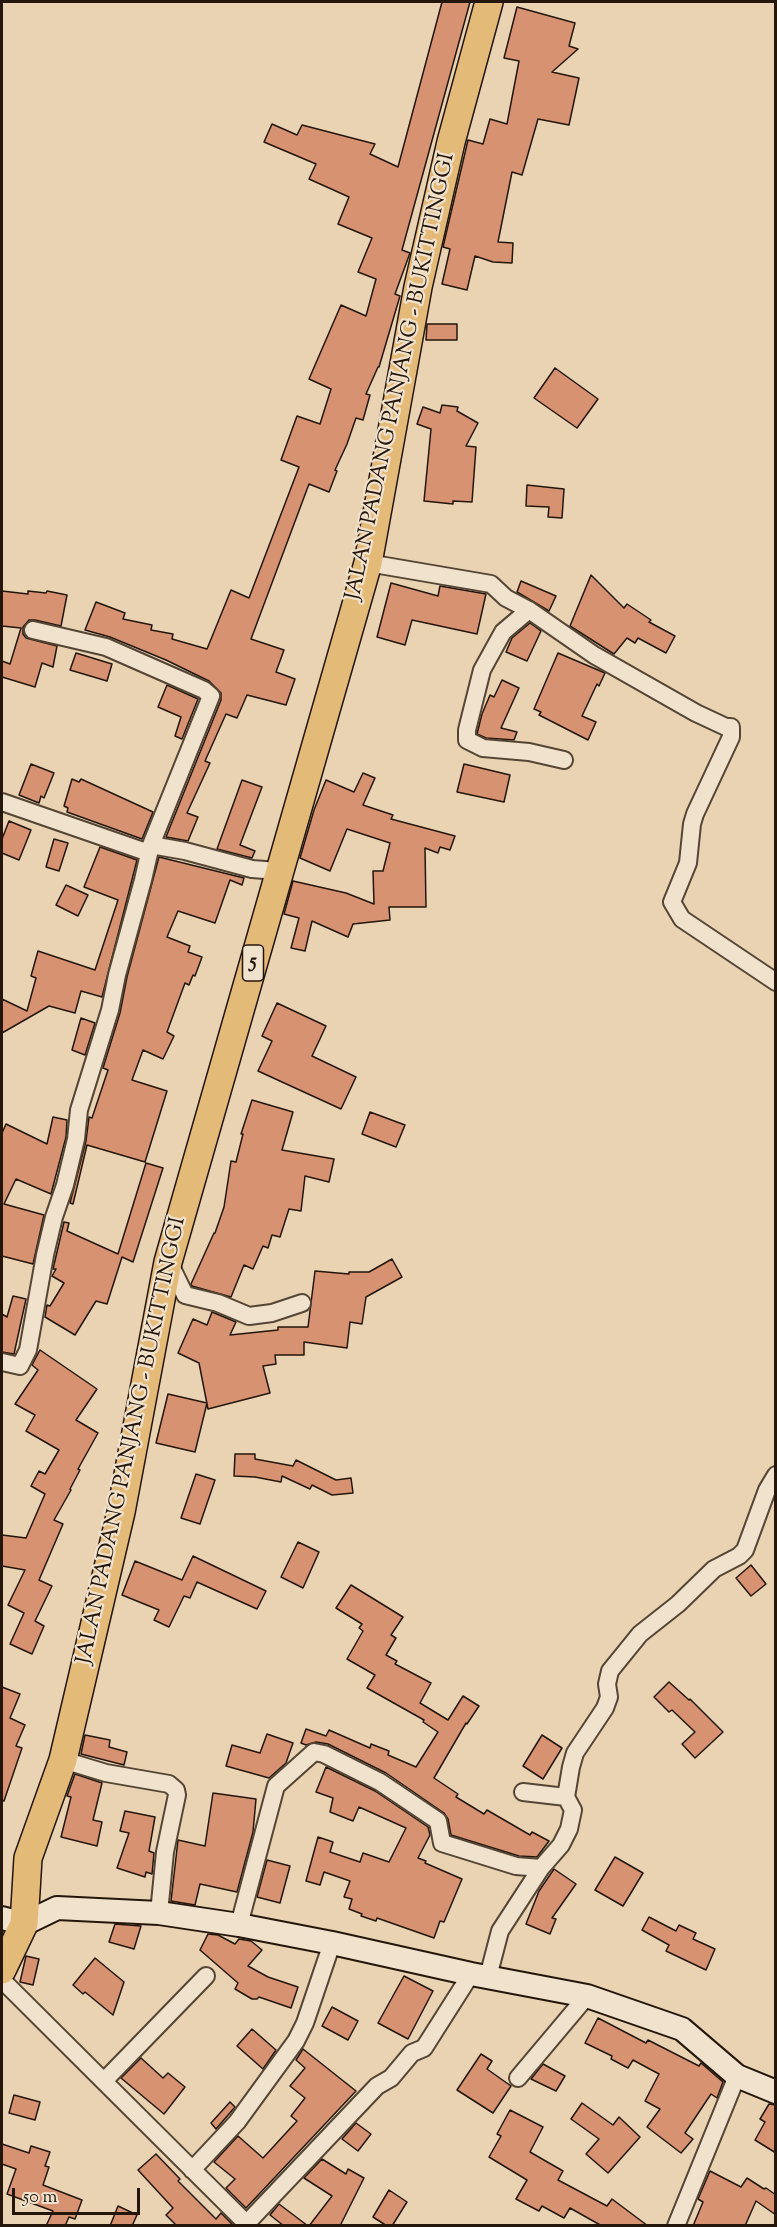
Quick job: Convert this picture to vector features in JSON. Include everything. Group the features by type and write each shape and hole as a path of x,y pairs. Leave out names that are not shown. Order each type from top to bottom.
{"highway":[{"name":"JALAN PADANG PANJANG - BUKITTINGGI","path":"2,1970 28,1858 63,1760 121,1512 168,1262 278,871 368,563 418,287 451,142 489,2"}],"main road":[{"path":"13,1921 57,1908 159,1913 239,1925 332,1943 587,1996 682,2029 737,2076 776,2092"}],"street":[{"path":"368,563 491,584 506,598 529,610 594,655 696,714 731,727 731,737 695,814 688,863 672,902 682,919 776,982"},
{"path":"529,610 503,632 482,670 467,730 467,740 483,748 530,752 564,760"},
{"path":"2,1362 20,1366 28,1350 45,1256 65,1185 80,1110 110,1010 150,849 211,696 204,690 106,647 33,630"},
{"path":"2,802 150,849 185,851 252,869 278,871"},
{"path":"168,1262 185,1296 218,1303 249,1316 272,1313 302,1303"},
{"path":"2,1980 248,2224 377,2086 391,2078 412,2053 424,2048 479,1975 500,1931 541,1868 561,1845 569,1829 573,1810 566,1797 574,1754 606,1708 609,1697 606,1684 610,1671 640,1634 678,1604 714,1569 739,1556 745,1550 767,1490 776,1475"},
{"path":"239,1925 276,1786 314,1752 324,1754 380,1782 438,1821 442,1843 516,1866 541,1868"},
{"path":"63,1760 106,1773 169,1784 176,1790 177,1796 165,1852 159,1913"},
{"path":"523,1792 566,1797"},
{"path":"192,2170 237,2122 296,2041 305,2023 332,1943"},
{"path":"104,2081 206,1976"},
{"path":"518,2078 587,1996"},
{"path":"676,2226 737,2076"}],"building":[{"path":"442,2 470,2 402,250 410,253 395,294 400,296 379,367 366,394 370,395 363,420 356,418 335,470 337,471 329,492 309,484 251,639 284,650 276,672 295,679 286,705 247,695 237,718 226,714 205,761 210,763 187,813 198,817 188,841 166,837 221,700 221,693 209,681 166,660 110,637 85,630 96,602 125,613 123,619 152,625 151,630 173,634 172,639 207,649 231,590 249,598 299,467 281,460 297,416 320,424 331,389 309,379 341,305 366,316 376,279 358,272 372,238 338,224 349,197 309,179 316,164 264,142 272,124 297,135 302,125 375,144 370,154 398,167"},
{"path":"517,7 575,23 569,46 578,49 552,72 579,78 569,125 538,119 522,175 512,172 498,242 513,243 512,263 493,262 475,256 467,290 442,284 450,249 443,247 468,140 483,144 490,119 507,124 519,61 504,58"},
{"path":"427,324 457,324 457,340 426,340"},
{"path":"555,368 598,399 577,428 534,398"},
{"path":"442,405 458,407 457,411 478,423 466,446 476,447 472,502 453,501 453,504 424,501 431,429 417,424 423,407 440,413"},
{"path":"527,485 564,489 562,518 548,517 549,507 526,506"},
{"path":"591,575 624,608 627,604 651,620 649,622 675,636 666,653 638,638 635,643 627,638 614,654 570,626"},
{"path":"521,581 556,596 549,611 517,592"},
{"path":"391,583 438,596 440,586 486,594 477,634 412,620 405,645 377,637"},
{"path":"2,591 28,594 28,591 46,593 47,591 67,595 61,626 29,620 23,627 23,634 26,638 57,646 53,667 42,663 35,687 2,677 2,661 10,664 21,628 2,626"},
{"path":"530,623 541,631 527,661 506,652 512,638"},
{"path":"76,653 112,664 107,681 70,670"},
{"path":"558,653 605,673 599,686 597,684 582,716 596,722 588,740 539,715 541,712 534,709"},
{"path":"502,680 519,688 501,728 517,732 514,740 486,738 477,734 490,695 494,697"},
{"path":"167,685 198,699 182,739 175,736 181,717 158,707"},
{"path":"31,764 54,773 44,798 41,796 39,803 19,795"},
{"path":"464,764 510,775 504,802 457,792"},
{"path":"363,773 375,778 363,805 393,815 391,819 455,836 450,850 440,847 438,853 425,848 426,907 389,907 390,920 353,924 348,937 312,921 305,951 291,948 299,918 284,914 293,881 346,893 374,904 373,871 383,871 390,843 347,829 330,871 300,858 314,810 326,780 354,792"},
{"path":"72,779 79,782 81,779 153,812 142,839 67,812 68,808 64,806"},
{"path":"242,780 262,787 240,845 255,851 252,858 217,849"},
{"path":"9,821 31,830 19,860 2,853 2,839"},
{"path":"54,839 68,843 59,871 46,867"},
{"path":"100,847 137,860 102,997 81,991 75,1013 49,1006 2,1033 2,999 27,1011 36,978 31,976 38,951 95,970 118,900 84,887"},
{"path":"159,857 244,878 242,885 230,880 215,923 178,911 167,937 190,946 188,952 202,957 195,976 193,975 189,985 185,983 167,1032 174,1036 163,1059 143,1050 132,1080 167,1091 145,1162 87,1145 73,1204 70,1203 86,1141 89,1117 92,1118 108,1070 103,1068 120,1013 127,977"},
{"path":"66,885 88,895 78,916 56,905"},
{"path":"277,1003 326,1026 312,1056 356,1077 341,1109 258,1071 272,1041 262,1036"},
{"path":"81,1018 95,1023 85,1055 72,1050"},
{"path":"252,1100 293,1112 282,1150 334,1159 329,1182 305,1176 301,1211 289,1209 280,1237 272,1235 268,1248 263,1246 253,1269 244,1265 231,1297 191,1284 215,1233 224,1207 231,1161 236,1162 243,1134 241,1134"},
{"path":"370,1112 405,1125 396,1147 362,1134"},
{"path":"53,1117 67,1120 66,1137 51,1194 16,1179 4,1204 44,1215 33,1264 2,1256 2,1133 6,1124 47,1144"},
{"path":"146,1163 163,1168 133,1262 122,1257 107,1304 96,1301 75,1335 45,1317 47,1305 50,1306 64,1283 52,1276 56,1269 53,1269 64,1222 69,1223 67,1231 118,1254"},
{"path":"392,1259 402,1277 366,1297 362,1324 350,1322 347,1348 304,1342 304,1355 275,1355 276,1364 263,1366 270,1393 208,1409 199,1363 178,1353 193,1319 207,1325 212,1312 236,1322 230,1335 278,1330 278,1327 308,1327 315,1271 349,1274 349,1272 369,1272"},
{"path":"13,1296 26,1299 14,1354 2,1352 2,1314 7,1317"},
{"path":"40,1350 97,1389 76,1420 98,1433 54,1520 63,1524 39,1580 52,1586 35,1621 44,1626 32,1654 10,1644 24,1613 8,1605 25,1570 2,1566 2,1535 26,1538 45,1494 31,1486 39,1471 45,1474 59,1450 26,1431 35,1415 15,1404 38,1370 32,1365"},
{"path":"168,1394 207,1403 195,1452 156,1443"},
{"path":"235,1454 255,1454 255,1459 293,1466 296,1460 336,1480 351,1478 353,1493 332,1495 312,1485 310,1489 282,1476 281,1482 234,1476"},
{"path":"196,1474 215,1480 200,1524 181,1518"},
{"path":"298,1542 319,1552 303,1588 281,1577"},
{"path":"193,1556 266,1591 257,1609 197,1582 190,1598 184,1596 169,1627 154,1620 159,1610 122,1595 135,1561 182,1580"},
{"path":"751,1565 766,1584 751,1596 736,1578"},
{"path":"351,1585 403,1617 391,1635 396,1638 386,1655 397,1661 395,1664 431,1683 420,1703 448,1720 463,1696 479,1706 466,1723 434,1778 458,1794 456,1797 484,1814 487,1810 530,1835 532,1832 549,1841 537,1857 519,1856 451,1835 448,1819 444,1813 386,1773 328,1744 316,1742 306,1745 301,1743 306,1729 326,1736 329,1730 370,1748 371,1744 389,1751 388,1755 416,1767 438,1732 423,1722 424,1720 367,1688 375,1675 347,1659 363,1631 359,1628 362,1624 336,1608"},
{"path":"669,1682 723,1732 695,1758 682,1744 695,1732 654,1697"},
{"path":"2,1687 20,1694 10,1718 25,1725 16,1746 22,1748 4,1801 2,1800"},
{"path":"267,1734 293,1743 286,1763 269,1778 226,1766 232,1745 260,1753"},
{"path":"85,1735 110,1740 109,1747 127,1752 124,1765 81,1754"},
{"path":"542,1735 562,1748 543,1779 523,1766"},
{"path":"326,1767 375,1791 428,1827 430,1835 418,1858 462,1879 444,1922 440,1921 434,1938 377,1918 376,1921 361,1916 362,1914 349,1909 352,1899 344,1897 350,1881 324,1872 320,1885 306,1881 318,1837 333,1842 330,1852 360,1862 363,1853 389,1862 406,1828 359,1807 353,1821 330,1812 333,1798 316,1792"},
{"path":"75,1774 102,1783 93,1820 102,1822 97,1846 61,1837 71,1797 67,1796"},
{"path":"213,1793 256,1799 253,1832 237,1892 200,1884 195,1905 171,1901 178,1840 205,1846"},
{"path":"125,1811 155,1817 149,1851 154,1853 152,1874 146,1872 145,1877 117,1868 129,1833 120,1831"},
{"path":"615,1857 643,1873 623,1906 595,1890"},
{"path":"267,1860 290,1866 280,1903 257,1897"},
{"path":"554,1869 576,1884 552,1918 556,1919 550,1934 526,1924 539,1891"},
{"path":"649,1917 676,1931 679,1925 696,1933 693,1939 715,1949 706,1970 666,1951 669,1945 642,1930"},
{"path":"115,1924 141,1926 134,1949 109,1942"},
{"path":"208,1934 218,1935 235,1944 239,1939 251,1941 262,1950 248,1966 268,1977 298,1987 291,2008 259,1997 252,1999 235,1989 238,1983 200,1950"},
{"path":"26,1956 39,1959 33,1985 20,1982"},
{"path":"95,1958 124,1982 113,2015 73,1985"},
{"path":"404,1976 433,1991 408,2039 378,2023"},
{"path":"332,2007 358,2021 348,2040 322,2026"},
{"path":"598,2018 646,2043 648,2040 699,2066 701,2063 723,2082 717,2098 711,2094 685,2133 693,2139 681,2153 647,2127 660,2109 645,2101 659,2074 633,2060 628,2068 611,2059 612,2056 585,2043"},
{"path":"252,2029 276,2050 263,2069 237,2046"},
{"path":"303,2049 356,2091 246,2208 226,2188 235,2179 214,2162 238,2136 263,2158 297,2121 291,2116 305,2098 290,2086 305,2068 296,2060"},
{"path":"481,2054 492,2061 487,2069 511,2086 493,2113 457,2090"},
{"path":"141,2058 163,2078 168,2073 185,2087 164,2114 121,2078"},
{"path":"543,2064 565,2076 556,2091 531,2079"},
{"path":"14,2095 40,2102 35,2120 9,2113"},
{"path":"230,2102 235,2107 216,2129 211,2123"},
{"path":"582,2103 613,2125 619,2117 640,2137 608,2173 586,2154 599,2139 571,2119"},
{"path":"769,2104 776,2105 776,2153 755,2140 765,2122 760,2119"},
{"path":"510,2110 543,2127 530,2152 563,2171 558,2180 607,2206 612,2199 648,2226 602,2226 570,2208 564,2218 542,2206 539,2211 516,2199 527,2180 489,2157 501,2136 497,2134"},
{"path":"356,2123 371,2134 358,2151 342,2139"},
{"path":"2,2144 29,2153 31,2146 50,2152 45,2166 49,2167 43,2185 82,2200 75,2219 69,2217 65,2226 46,2226 53,2211 7,2194 16,2169 2,2164"},
{"path":"156,2154 180,2179 178,2181 216,2219 221,2213 234,2226 177,2226 166,2215 173,2208 138,2170"},
{"path":"322,2159 346,2174 348,2169 364,2178 340,2226 309,2226 332,2196 304,2178"},
{"path":"710,2171 741,2187 747,2178 764,2189 766,2188 776,2195 776,2215 756,2201 745,2226 693,2226 703,2202 698,2199"},
{"path":"389,2190 407,2202 392,2226 387,2226 373,2217"},
{"path":"279,2204 308,2226 284,2226 270,2215"},
{"path":"118,2206 137,2215 132,2226 110,2226"}]}
